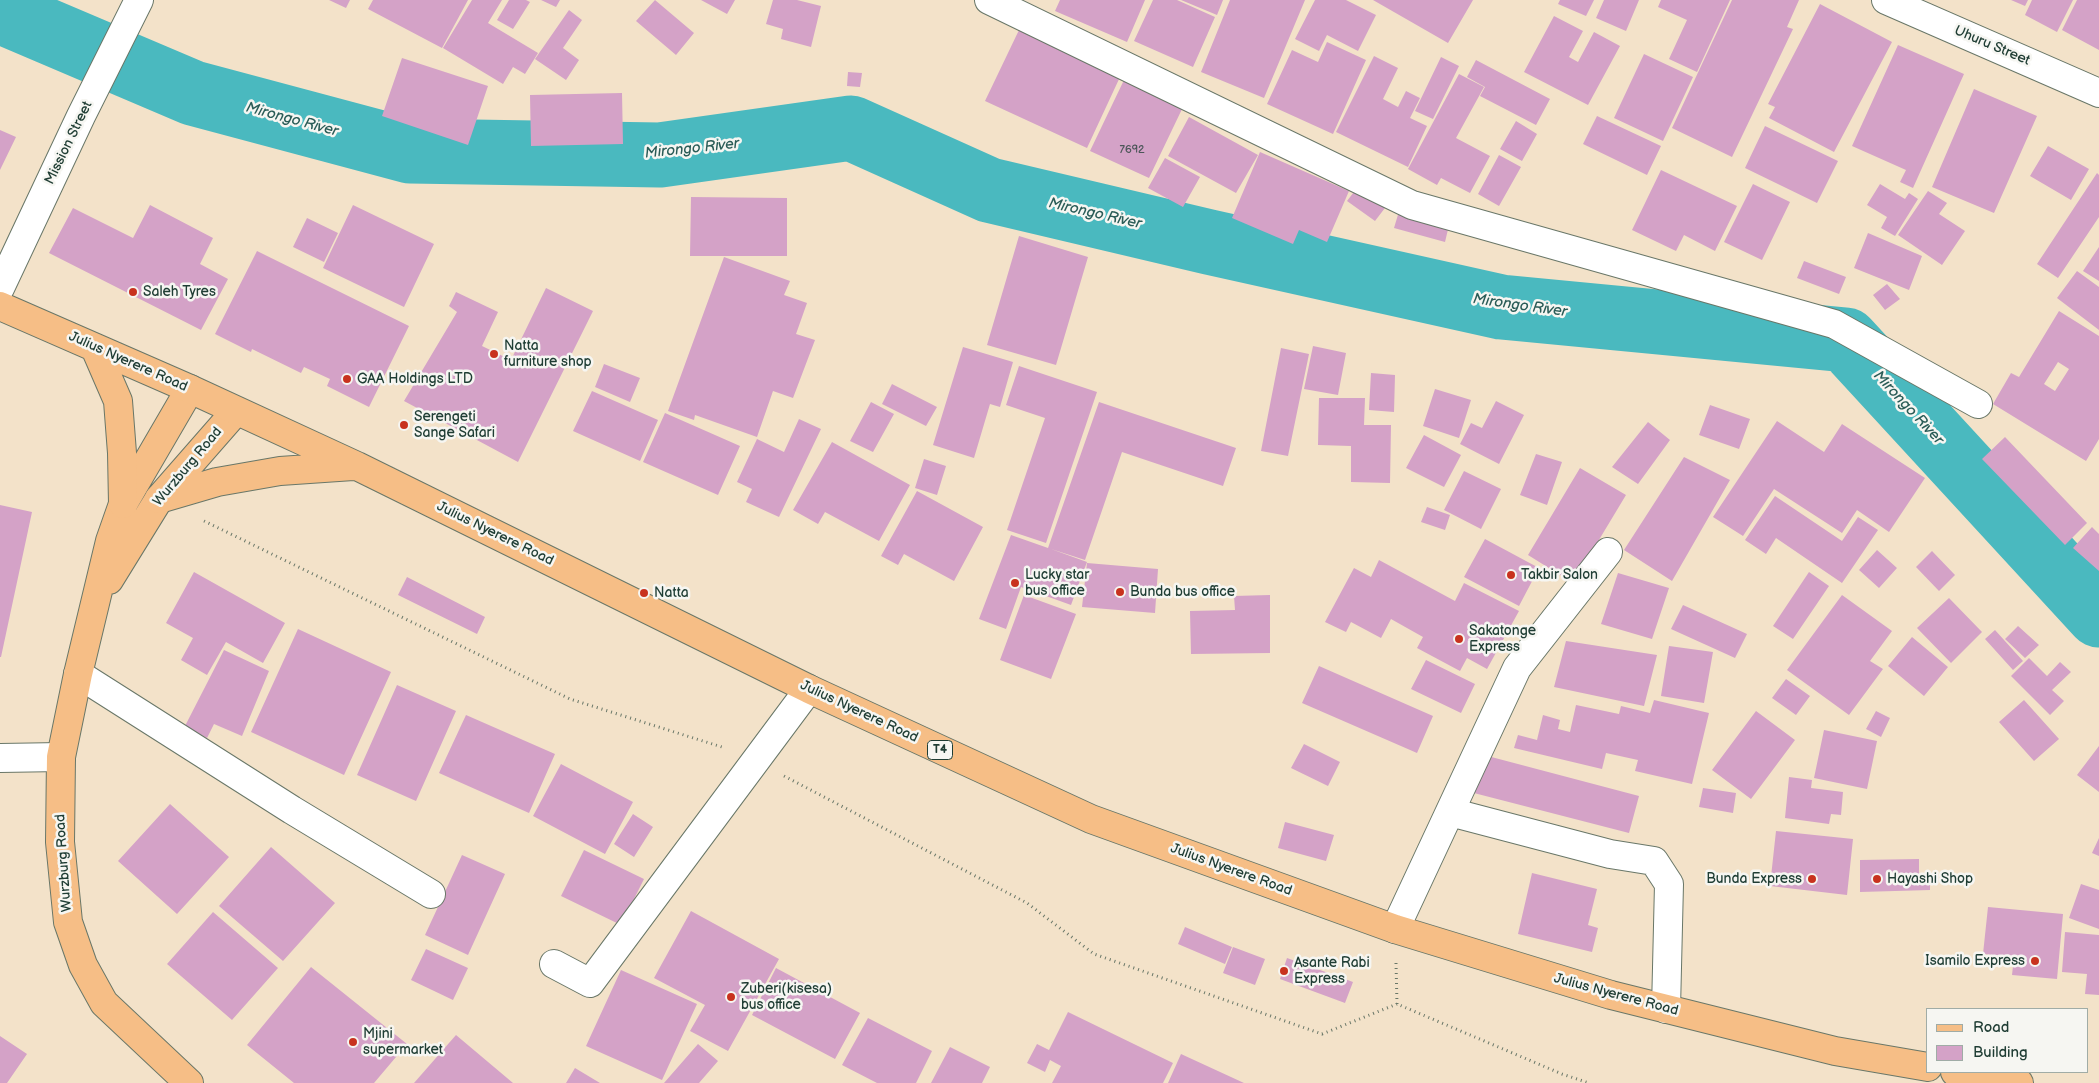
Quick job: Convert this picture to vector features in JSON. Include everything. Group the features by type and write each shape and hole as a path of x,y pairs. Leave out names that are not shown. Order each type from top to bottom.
{"main road":[{"name":"Julius Nyerere Road","path":"0,306 190,389 357,466 809,689 1091,819 1395,929 1611,995 1836,1051 1926,1067"},
{"path":"95,348 118,401 123,504"},
{"name":"Wurzburg Road","path":"189,1083 104,1003 83,965 68,922 60,842 61,757 78,674 110,541 123,504 190,389"},
{"name":"Wurzburg Road","path":"96,602 159,499 236,411"},
{"path":"159,499 217,482 280,471 357,466"},
{"path":"1961,1073 2019,1083"}],"street":[{"name":"Mission Street","path":"0,288 81,116 139,0"},
{"path":"989,0 1412,205 1834,324 1978,404"},
{"name":"Uhuru Street","path":"1886,0 2099,93"},
{"path":"1395,929 1517,668 1608,552"},
{"path":"78,674 292,810 431,894"},
{"path":"554,964 590,984 809,689"},
{"path":"0,758 61,757"},
{"path":"1450,812 1610,854 1654,861 1669,884 1666,1009"}],"path":[{"path":"1395,929 1397,1004 1562,1074 1589,1083"}],"building":[{"path":"329,0 350,0 346,8"},
{"path":"373,0 468,0 442,48 368,9"},
{"path":"472,0 502,0 488,23 538,53 525,74 513,67 503,84 443,48"},
{"path":"509,0 526,0 530,2 513,29 497,20"},
{"path":"541,0 560,0 556,7"},
{"path":"655,0 694,33 676,55 636,21"},
{"path":"701,0 735,0 727,14"},
{"path":"773,0 797,0 821,6 811,47 781,39 783,29 766,24"},
{"path":"1060,0 1145,0 1127,42 1055,11"},
{"path":"1153,0 1177,0 1215,17 1193,67 1134,41"},
{"path":"1181,0 1223,0 1217,15"},
{"path":"1230,0 1305,0 1264,98 1201,72"},
{"path":"1315,0 1346,0 1376,15 1358,51 1327,35 1319,51 1295,39"},
{"path":"1373,0 1473,0 1448,43"},
{"path":"1560,0 1594,0 1586,16 1558,4"},
{"path":"1604,0 1639,0 1626,31 1596,18"},
{"path":"1661,0 1730,0 1697,72 1669,59 1687,20 1658,7"},
{"path":"1732,0 1799,0 1787,27 1793,29 1732,157 1672,128"},
{"path":"2011,0 2028,0 2025,6"},
{"path":"2032,0 2073,0 2057,32 2025,15"},
{"path":"2077,0 2099,0 2099,50 2062,30"},
{"path":"1820,4 1892,42 1834,152 1769,118 1775,107 1768,104"},
{"path":"569,10 582,20 563,48 579,60 566,80 535,59"},
{"path":"1554,16 1583,31 1569,57 1578,62 1594,32 1620,46 1588,105 1524,72"},
{"path":"1019,30 1120,77 1087,148 985,101"},
{"path":"1327,42 1366,60 1333,134 1267,104 1292,50 1318,62"},
{"path":"1898,45 1964,74 1913,188 1900,182 1906,170 1852,146"},
{"path":"1644,54 1693,77 1663,141 1614,118"},
{"path":"1374,56 1398,68 1383,99 1398,107 1406,91 1420,98 1410,118 1427,126 1408,167 1336,132"},
{"path":"1441,57 1459,66 1433,119 1415,111"},
{"path":"402,58 488,86 468,145 382,116"},
{"path":"1476,60 1550,99 1536,125 1480,96 1485,87 1467,77"},
{"path":"848,72 862,73 860,87 847,86"},
{"path":"1459,74 1484,87 1456,138 1490,156 1470,193 1441,178 1437,185 1408,169"},
{"path":"1124,80 1183,107 1149,178 1090,151"},
{"path":"1974,89 2037,116 1994,213 1932,187"},
{"path":"622,93 623,144 531,146 530,95"},
{"path":"1597,116 1661,146 1647,175 1583,144"},
{"path":"1189,117 1258,155 1236,193 1168,156"},
{"path":"1516,121 1537,134 1522,161 1500,149"},
{"path":"1765,126 1838,161 1817,203 1745,168"},
{"path":"0,130 16,137 0,170"},
{"path":"2048,146 2089,169 2071,200 2030,176"},
{"path":"1260,152 1349,191 1327,242 1299,230 1293,244 1232,218"},
{"path":"1499,155 1521,167 1499,206 1478,194"},
{"path":"1165,158 1200,177 1183,207 1148,188"},
{"path":"1661,170 1737,206 1715,251 1684,235 1676,251 1632,230"},
{"path":"2097,173 2099,175 2099,217 2058,278 2037,264"},
{"path":"1360,184 1388,204 1375,221 1347,201"},
{"path":"1753,184 1790,202 1762,260 1724,242"},
{"path":"1880,184 1905,199 1909,193 1918,199 1895,236 1881,228 1887,217 1867,205"},
{"path":"1928,191 1947,203 1939,214 1965,231 1942,265 1898,235"},
{"path":"691,197 787,198 787,256 690,256"},
{"path":"150,205 213,238 200,264 228,279 201,330 49,253 73,208 133,238"},
{"path":"353,205 434,244 404,307 323,268"},
{"path":"1400,208 1450,221 1445,242 1394,228"},
{"path":"307,218 338,233 324,262 293,247"},
{"path":"1868,233 1922,256 1909,290 1854,268"},
{"path":"1019,236 1088,257 1056,365 987,345"},
{"path":"2099,247 2099,281 2083,271"},
{"path":"257,251 409,326 369,407 327,386 330,379 304,367 301,373 252,349 251,352 215,334"},
{"path":"724,257 790,281 784,295 807,303 796,334 815,340 793,398 773,391 757,437 695,415 694,420 668,411"},
{"path":"1804,261 1846,277 1839,294 1797,278"},
{"path":"2077,271 2099,287 2099,330 2057,298"},
{"path":"1887,284 1900,299 1885,310 1873,295"},
{"path":"546,288 593,311 518,462 404,401 457,312 449,306 456,292 498,312 482,346 511,360"},
{"path":"2059,311 2099,336 2099,439 2086,461 1993,404 2011,373 2019,377","holes":["2058,362 2069,369 2055,391 2044,384"]},
{"path":"1313,346 1346,353 1338,395 1304,389"},
{"path":"963,347 1013,362 1000,407 990,404 974,458 933,445"},
{"path":"1281,348 1309,354 1288,456 1261,451"},
{"path":"604,364 640,378 630,402 595,387"},
{"path":"1019,366 1097,392 1046,543 1007,530 1045,418 1006,405"},
{"path":"1371,373 1395,375 1394,412 1369,410"},
{"path":"892,384 937,407 926,426 882,404"},
{"path":"1435,389 1471,400 1459,438 1423,426"},
{"path":"592,391 658,420 640,461 573,431"},
{"path":"1319,398 1365,398 1364,425 1391,425 1390,483 1351,482 1351,446 1318,445"},
{"path":"1496,401 1524,415 1499,464 1460,444 1471,423 1482,428"},
{"path":"871,402 894,414 873,452 850,441"},
{"path":"1099,402 1236,448 1223,486 1122,452 1085,560 1051,549 1087,562 1071,605 1021,587 1006,629 979,619 1011,535 1048,548"},
{"path":"1710,405 1750,419 1739,449 1699,435"},
{"path":"665,413 740,446 718,495 643,462"},
{"path":"799,419 821,429 779,517 746,502 752,489 737,482 757,439 784,452"},
{"path":"1777,421 1824,452 1842,424 1925,478 1889,532 1857,510 1842,533 1774,489 1743,536 1713,517"},
{"path":"1648,422 1670,440 1638,484 1612,467"},
{"path":"1424,435 1461,455 1444,487 1406,468"},
{"path":"2005,437 2087,523 2065,545 1982,459"},
{"path":"832,442 910,485 879,541 825,512 818,524 793,510"},
{"path":"1536,454 1562,462 1547,505 1520,495"},
{"path":"1684,457 1730,480 1672,581 1624,550"},
{"path":"924,459 946,466 937,495 915,488"},
{"path":"1580,468 1626,495 1573,583 1528,555"},
{"path":"1464,471 1501,489 1481,529 1444,510"},
{"path":"917,491 983,527 954,581 904,554 898,565 881,556"},
{"path":"1775,496 1842,541 1858,517 1878,530 1842,583 1776,538 1766,554 1745,540"},
{"path":"0,505 32,512 1,657 0,657"},
{"path":"1427,507 1450,515 1445,530 1421,522"},
{"path":"2092,527 2099,534 2099,571 2073,548"},
{"path":"1485,539 1539,568 1519,606 1464,577"},
{"path":"1877,550 1897,568 1879,588 1859,570"},
{"path":"1932,551 1955,575 1939,591 1916,567"},
{"path":"1379,560 1455,601 1464,583 1519,611 1487,669 1467,658 1460,671 1417,648 1423,637 1391,619 1381,638 1351,622 1346,632 1325,622 1354,568 1371,577"},
{"path":"1087,563 1158,569 1155,613 1082,607"},
{"path":"194,572 285,623 263,663 226,642 207,675 181,660 193,638 166,623"},
{"path":"1809,572 1829,586 1793,639 1773,626"},
{"path":"1618,573 1669,588 1652,639 1601,624"},
{"path":"407,577 485,617 477,634 398,595"},
{"path":"1024,595 1076,614 1051,679 1000,660"},
{"path":"1270,595 1270,653 1191,654 1190,611 1235,610 1234,596"},
{"path":"1842,595 1892,631 1870,661 1883,669 1849,715 1787,670"},
{"path":"1949,598 1982,632 1951,663 1917,628"},
{"path":"1683,605 1747,634 1735,658 1671,629"},
{"path":"2018,626 2039,645 2025,658 2005,639"},
{"path":"298,629 391,672 344,775 251,732"},
{"path":"1995,630 2023,661 2013,670 1985,639"},
{"path":"1912,637 1948,667 1924,696 1888,666"},
{"path":"1566,641 1657,655 1644,706 1554,687"},
{"path":"1669,646 1713,652 1704,703 1661,696"},
{"path":"224,650 269,671 242,736 214,724 207,738 185,726"},
{"path":"2029,658 2047,676 2060,662 2071,672 2052,690 2064,701 2050,715 2011,676"},
{"path":"1426,660 1475,684 1461,713 1411,689"},
{"path":"1319,666 1433,716 1417,753 1302,703"},
{"path":"1786,679 1810,696 1796,715 1772,698"},
{"path":"397,685 456,711 416,801 357,775"},
{"path":"1654,700 1709,713 1692,784 1635,771 1638,760 1606,753 1602,769 1514,748 1518,735 1537,740 1543,715 1560,720 1558,729 1570,732 1576,705 1619,714 1621,706 1650,713"},
{"path":"2024,700 2059,739 2034,761 1999,722"},
{"path":"1756,711 1795,740 1751,799 1712,770"},
{"path":"1876,711 1890,718 1881,737 1866,729"},
{"path":"466,715 555,754 529,813 439,773"},
{"path":"1824,730 1877,741 1867,789 1814,778"},
{"path":"1304,744 1340,762 1328,786 1291,768"},
{"path":"2099,746 2099,792 2077,775"},
{"path":"1480,754 1639,796 1629,833 1470,792"},
{"path":"561,764 633,802 605,854 533,816"},
{"path":"1789,777 1812,780 1811,788 1843,792 1841,815 1831,814 1829,824 1785,818"},
{"path":"1703,788 1736,793 1733,813 1699,807"},
{"path":"170,804 229,857 177,914 118,861"},
{"path":"633,814 653,827 634,857 614,844"},
{"path":"1285,822 1334,835 1326,861 1278,848"},
{"path":"1776,831 1853,839 1847,895 1770,886"},
{"path":"2099,838 2099,856 2092,853"},
{"path":"271,847 335,903 283,961 219,906"},
{"path":"584,850 644,879 621,925 561,896"},
{"path":"462,855 505,874 468,955 425,935"},
{"path":"1919,859 1919,876 1930,876 1930,890 1860,892 1860,860"},
{"path":"1532,873 1597,889 1588,925 1598,928 1592,952 1518,934"},
{"path":"2081,884 2099,890 2099,929 2069,918"},
{"path":"1988,907 2063,914 2057,979 2012,975 2014,957 1983,954"},
{"path":"691,911 779,959 728,1051 690,1031 705,1005 654,978"},
{"path":"213,912 278,968 232,1020 167,964"},
{"path":"1185,927 1232,947 1225,964 1178,944"},
{"path":"2065,932 2099,935 2099,995 2085,994 2087,974 2062,972"},
{"path":"1233,947 1265,959 1255,985 1223,973"},
{"path":"426,949 468,968 453,1000 411,980"},
{"path":"1287,958 1353,982 1345,1003 1280,979"},
{"path":"311,967 407,1044 374,1083 294,1083 247,1045"},
{"path":"776,968 860,1013 835,1059 752,1015"},
{"path":"621,970 697,1004 662,1080 586,1046"},
{"path":"1068,1012 1173,1063 1163,1083 1052,1083 1061,1066 1050,1060 1045,1072 1027,1063 1037,1044 1049,1050"},
{"path":"868,1018 932,1051 916,1083 877,1083 842,1065"},
{"path":"456,1035 513,1083 414,1083"},
{"path":"0,1036 27,1054 7,1083 0,1083"},
{"path":"698,1044 718,1061 699,1083 664,1083"},
{"path":"950,1047 990,1067 982,1083 931,1083"},
{"path":"1181,1054 1244,1083 1168,1083"},
{"path":"575,1068 600,1083 566,1083"}],"waterway":[{"name":"Mirongo River","path":"0,11 193,93 410,151 660,155 851,128 989,190 1209,242 1501,307 1846,340 2099,615"}],"place":[{"name":"Saleh Tyres","path":"133,292"},
{"name":"Natta furniture shop","path":"494,354"},
{"name":"GAA Holdings LTD","path":"347,379"},
{"name":"Serengeti Sange Safari","path":"404,425"},
{"name":"Takbir Salon","path":"1511,575"},
{"name":"Lucky star bus office","path":"1015,583"},
{"name":"Bunda bus office","path":"1120,592"},
{"name":"Natta","path":"644,593"},
{"name":"Sakatonge Express","path":"1459,639"},
{"name":"Bunda Express","path":"1812,879"},
{"name":"Hayashi Shop","path":"1877,879"},
{"name":"Isamilo Express","path":"2035,961"},
{"name":"Asante Rabi Express","path":"1284,971"},
{"name":"Zuberi(kisesa) bus office","path":"731,997"},
{"name":"Mjini supermarket","path":"353,1042"}]}
